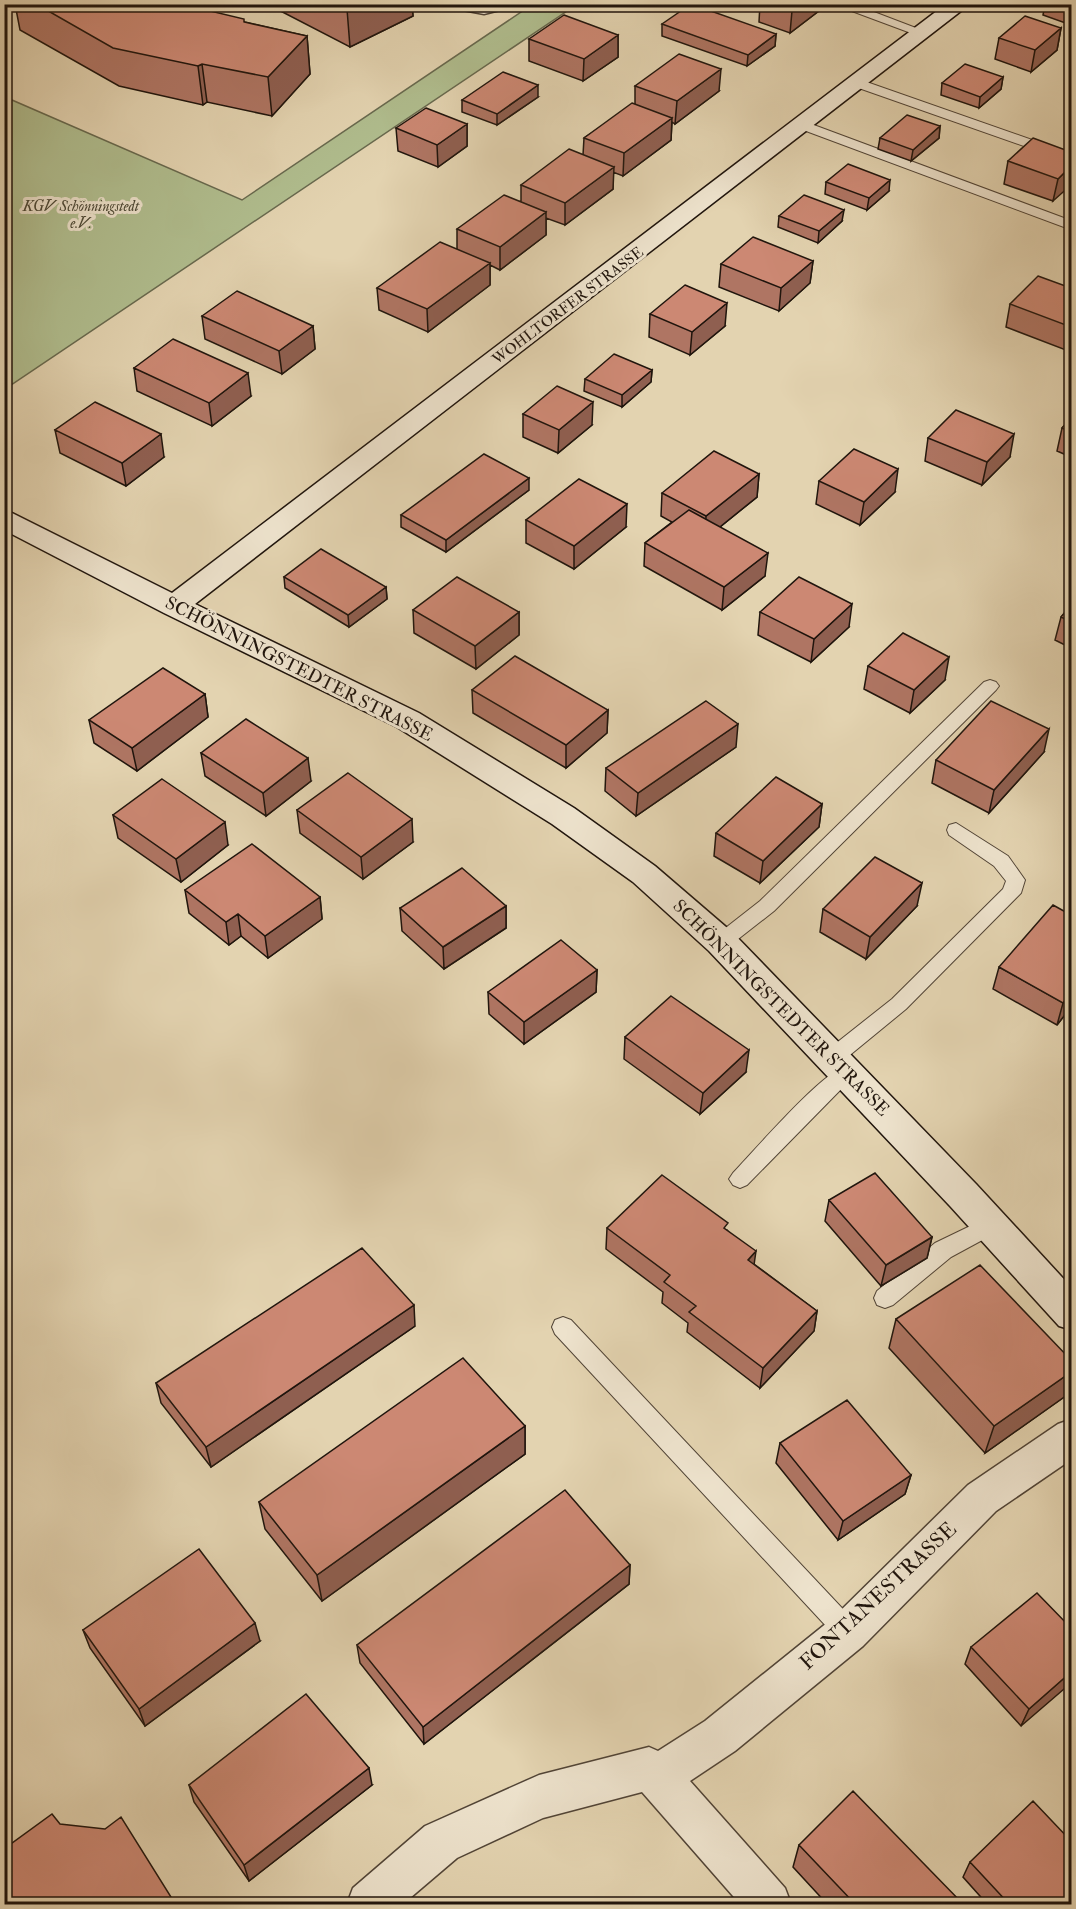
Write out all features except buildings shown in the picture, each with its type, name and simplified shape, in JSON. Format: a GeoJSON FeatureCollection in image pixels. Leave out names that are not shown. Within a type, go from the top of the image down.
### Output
{"type":"FeatureCollection","features":[{"type":"Feature","properties":{"kind":"street"},"geometry":{"type":"LineString","coordinates":[[459,4],[484,8],[501,4]]}},
{"type":"Feature","properties":{"kind":"street","name":"WOHLTORFER STRASSE"},"geometry":{"type":"LineString","coordinates":[[174,606],[960,4]]}},
{"type":"Feature","properties":{"kind":"street","name":"SCHÖNNINGSTEDTER STRASSE"},"geometry":{"type":"LineString","coordinates":[[4,518],[174,606],[408,720],[563,816],[644,874],[722,942],[991,1225],[1071,1314]]}},
{"type":"Feature","properties":{"kind":"street","name":"FONTANESTRASSE"},"geometry":{"type":"LineString","coordinates":[[657,1777],[720,1736],[848,1632],[982,1498],[1071,1437]]}},
{"type":"Feature","properties":{"kind":"street"},"geometry":{"type":"LineString","coordinates":[[369,1905],[441,1842],[539,1797],[649,1769],[769,1905]]}},
{"type":"Feature","properties":{"kind":"lane"},"geometry":{"type":"LineString","coordinates":[[839,4],[923,33]]}},
{"type":"Feature","properties":{"kind":"lane"},"geometry":{"type":"LineString","coordinates":[[858,83],[1071,159]]}},
{"type":"Feature","properties":{"kind":"lane"},"geometry":{"type":"LineString","coordinates":[[803,125],[1071,226]]}},
{"type":"Feature","properties":{"kind":"lane"},"geometry":{"type":"LineString","coordinates":[[722,942],[767,906],[990,686]]}},
{"type":"Feature","properties":{"kind":"lane"},"geometry":{"type":"LineString","coordinates":[[740,1179],[820,1096],[839,1065],[1011,893],[1016,880],[1001,861],[956,830]]}},
{"type":"Feature","properties":{"kind":"lane"},"geometry":{"type":"LineString","coordinates":[[885,1298],[944,1250],[991,1225]]}},
{"type":"Feature","properties":{"kind":"lane"},"geometry":{"type":"LineString","coordinates":[[562,1327],[848,1632]]}},
{"type":"Feature","properties":{"kind":"green space","name":"KGV Schönningstedt e.V."},"geometry":{"type":"Polygon","coordinates":[[[533,4],[576,5],[5,389],[5,97],[242,200],[533,4]]]}}]}
